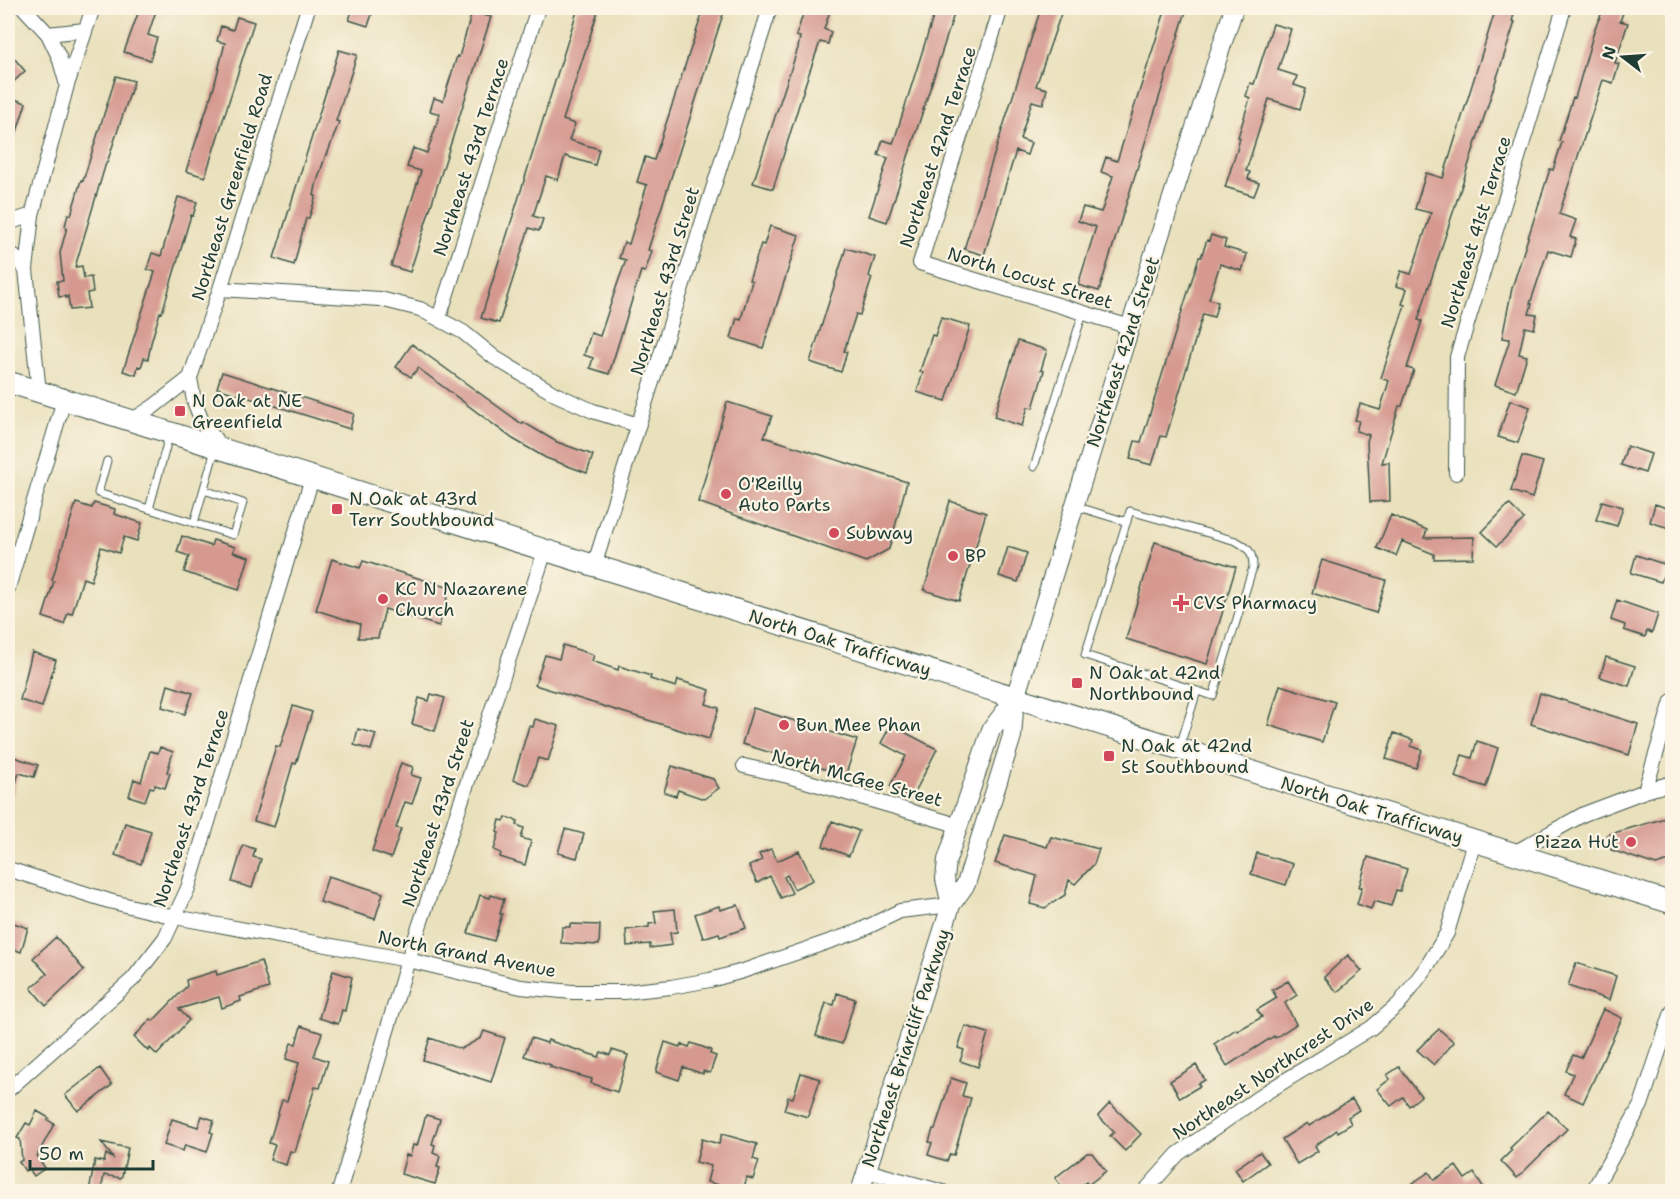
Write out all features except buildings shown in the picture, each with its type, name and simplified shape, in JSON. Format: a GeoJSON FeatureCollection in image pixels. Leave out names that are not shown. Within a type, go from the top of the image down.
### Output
{"type":"FeatureCollection","features":[{"type":"Feature","properties":{"kind":"main road","name":"Northeast 42nd Street"},"geometry":{"type":"LineString","coordinates":[[1015,698],[1130,327],[1234,8]]}},
{"type":"Feature","properties":{"kind":"main road","name":"North Oak Trafficway"},"geometry":{"type":"LineString","coordinates":[[8,382],[1672,903]]}},
{"type":"Feature","properties":{"kind":"main road","name":"Northeast Briarcliff Parkway"},"geometry":{"type":"LineString","coordinates":[[951,904],[945,879],[947,860],[991,730],[1015,698]]}},
{"type":"Feature","properties":{"kind":"main road","name":"Northeast Briarcliff Parkway"},"geometry":{"type":"LineString","coordinates":[[860,1191],[951,904],[966,884],[1012,736],[1015,698]]}},
{"type":"Feature","properties":{"kind":"street"},"geometry":{"type":"LineString","coordinates":[[24,8],[48,34],[59,57],[67,85]]}},
{"type":"Feature","properties":{"kind":"street"},"geometry":{"type":"LineString","coordinates":[[39,392],[26,270],[32,215],[67,85],[93,8]]}},
{"type":"Feature","properties":{"kind":"street","name":"Northeast Greenfield Road"},"geometry":{"type":"LineString","coordinates":[[190,378],[308,8]]}},
{"type":"Feature","properties":{"kind":"street","name":"Northeast 43rd Terrace"},"geometry":{"type":"LineString","coordinates":[[439,318],[538,8]]}},
{"type":"Feature","properties":{"kind":"street","name":"Northeast 43rd Street"},"geometry":{"type":"LineString","coordinates":[[594,566],[770,8]]}},
{"type":"Feature","properties":{"kind":"street","name":"Northeast 42nd Terrace"},"geometry":{"type":"LineString","coordinates":[[920,263],[1001,8]]}},
{"type":"Feature","properties":{"kind":"street","name":"Northeast 41st Terrace"},"geometry":{"type":"LineString","coordinates":[[1456,473],[1457,357],[1564,8]]}},
{"type":"Feature","properties":{"kind":"street"},"geometry":{"type":"LineString","coordinates":[[48,34],[85,30]]}},
{"type":"Feature","properties":{"kind":"street"},"geometry":{"type":"LineString","coordinates":[[8,223],[32,215]]}},
{"type":"Feature","properties":{"kind":"street"},"geometry":{"type":"LineString","coordinates":[[8,250],[26,270]]}},
{"type":"Feature","properties":{"kind":"street","name":"North Locust Street"},"geometry":{"type":"LineString","coordinates":[[920,263],[1130,327]]}},
{"type":"Feature","properties":{"kind":"street"},"geometry":{"type":"LineString","coordinates":[[220,289],[380,299],[420,309],[463,332],[518,374],[555,394],[593,411],[638,425]]}},
{"type":"Feature","properties":{"kind":"street"},"geometry":{"type":"LineString","coordinates":[[131,421],[190,378],[194,401],[203,424],[220,449]]}},
{"type":"Feature","properties":{"kind":"street"},"geometry":{"type":"LineString","coordinates":[[8,588],[64,400]]}},
{"type":"Feature","properties":{"kind":"street","name":"Northeast 43rd Terrace"},"geometry":{"type":"LineString","coordinates":[[8,1090],[133,979],[165,938],[188,888],[312,478]]}},
{"type":"Feature","properties":{"kind":"street","name":"Northeast 43rd Street"},"geometry":{"type":"LineString","coordinates":[[339,1191],[408,960],[545,551]]}},
{"type":"Feature","properties":{"kind":"street"},"geometry":{"type":"LineString","coordinates":[[1645,791],[1672,701]]}},
{"type":"Feature","properties":{"kind":"street","name":"North McGee Street"},"geometry":{"type":"LineString","coordinates":[[744,766],[788,776],[948,822],[958,827]]}},
{"type":"Feature","properties":{"kind":"street"},"geometry":{"type":"LineString","coordinates":[[1514,853],[1584,814],[1672,783]]}},
{"type":"Feature","properties":{"kind":"street","name":"Northeast Northcrest Drive"},"geometry":{"type":"LineString","coordinates":[[1144,1191],[1178,1154],[1265,1093],[1371,1028],[1399,1004],[1426,968],[1447,933],[1474,842]]}},
{"type":"Feature","properties":{"kind":"street","name":"North Grand Avenue"},"geometry":{"type":"LineString","coordinates":[[8,869],[109,902],[175,917],[408,960],[538,989],[572,992],[624,992],[671,987],[743,971],[857,932],[900,911],[951,904]]}},
{"type":"Feature","properties":{"kind":"street"},"geometry":{"type":"LineString","coordinates":[[1593,1190],[1641,1105],[1669,1034],[1672,1012]]}},
{"type":"Feature","properties":{"kind":"street"},"geometry":{"type":"LineString","coordinates":[[867,1171],[943,1191]]}},
{"type":"Feature","properties":{"kind":"lane"},"geometry":{"type":"LineString","coordinates":[[1034,467],[1083,313]]}},
{"type":"Feature","properties":{"kind":"lane"},"geometry":{"type":"LineString","coordinates":[[149,509],[170,433]]}},
{"type":"Feature","properties":{"kind":"lane"},"geometry":{"type":"LineString","coordinates":[[194,523],[220,449]]}},
{"type":"Feature","properties":{"kind":"lane"},"geometry":{"type":"LineString","coordinates":[[107,461],[98,492],[233,535],[243,503],[204,490]]}},
{"type":"Feature","properties":{"kind":"lane"},"geometry":{"type":"LineString","coordinates":[[1074,506],[1127,522]]}},
{"type":"Feature","properties":{"kind":"lane"},"geometry":{"type":"LineString","coordinates":[[1130,511],[1236,542],[1247,547],[1253,556],[1253,567],[1213,696],[1197,691],[1085,655],[1130,511]]}},
{"type":"Feature","properties":{"kind":"lane"},"geometry":{"type":"LineString","coordinates":[[1179,749],[1197,691]]}},
{"type":"Feature","properties":{"kind":"place","name":"N Oak at NE Greenfield"},"geometry":{"type":"Point","coordinates":[180,411]}},
{"type":"Feature","properties":{"kind":"place","name":"O'Reilly Auto Parts"},"geometry":{"type":"Point","coordinates":[726,494]}},
{"type":"Feature","properties":{"kind":"place","name":"N Oak at 43rd Terr Southbound"},"geometry":{"type":"Point","coordinates":[337,509]}},
{"type":"Feature","properties":{"kind":"place","name":"Subway"},"geometry":{"type":"Point","coordinates":[834,533]}},
{"type":"Feature","properties":{"kind":"place","name":"BP"},"geometry":{"type":"Point","coordinates":[953,556]}},
{"type":"Feature","properties":{"kind":"place","name":"KC N Nazarene Church"},"geometry":{"type":"Point","coordinates":[383,599]}},
{"type":"Feature","properties":{"kind":"place","name":"CVS Pharmacy"},"geometry":{"type":"Point","coordinates":[1181,603]}},
{"type":"Feature","properties":{"kind":"place","name":"N Oak at 42nd Northbound"},"geometry":{"type":"Point","coordinates":[1077,683]}},
{"type":"Feature","properties":{"kind":"place","name":"Bun Mee Phan"},"geometry":{"type":"Point","coordinates":[784,725]}},
{"type":"Feature","properties":{"kind":"place","name":"N Oak at 42nd St Southbound"},"geometry":{"type":"Point","coordinates":[1109,756]}},
{"type":"Feature","properties":{"kind":"place","name":"Pizza Hut"},"geometry":{"type":"Point","coordinates":[1631,842]}}]}
